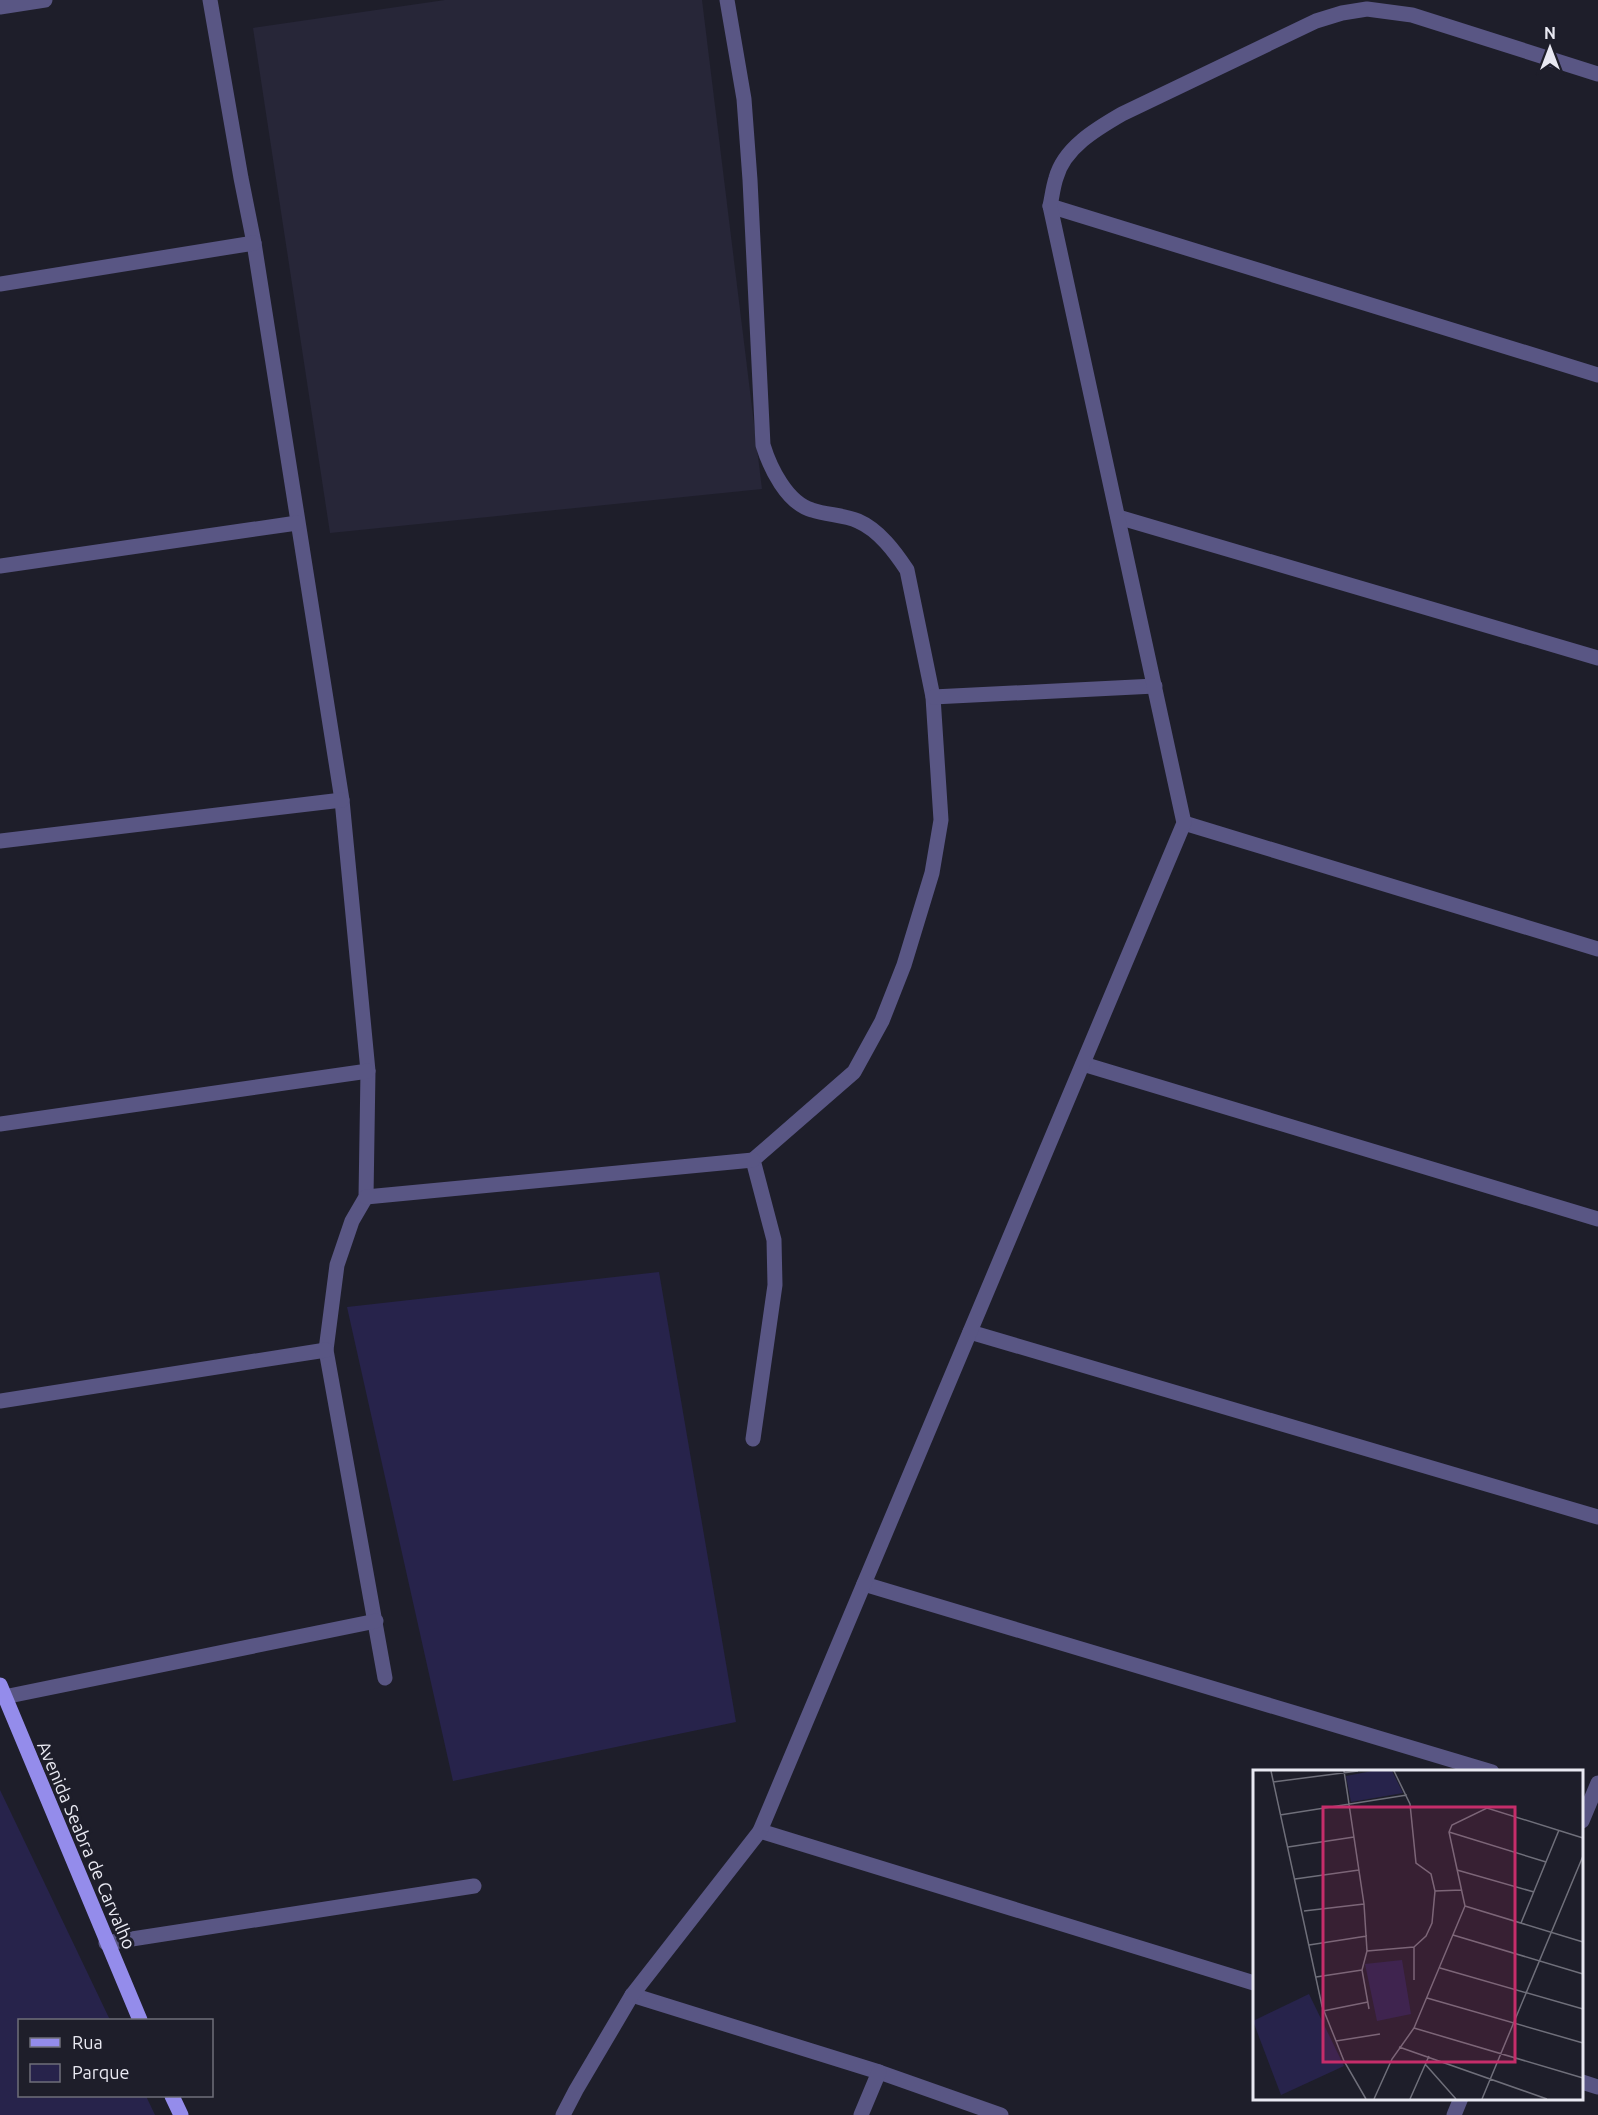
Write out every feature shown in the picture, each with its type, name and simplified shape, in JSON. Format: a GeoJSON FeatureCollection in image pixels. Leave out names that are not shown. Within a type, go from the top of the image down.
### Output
{"type":"FeatureCollection","features":[{"type":"Feature","properties":{"kind":"main road","name":"Avenida Seabra de Carvalho"},"geometry":{"type":"LineString","coordinates":[[2,1691],[140,2019]]}},
{"type":"Feature","properties":{"kind":"main road"},"geometry":{"type":"LineString","coordinates":[[172,2097],[181,2115]]}},
{"type":"Feature","properties":{"kind":"street"},"geometry":{"type":"LineString","coordinates":[[0,7],[45,0]]}},
{"type":"Feature","properties":{"kind":"street"},"geometry":{"type":"LineString","coordinates":[[210,0],[254,243],[342,800],[368,1071],[366,1197],[352,1221],[337,1265],[326,1350],[385,1678]]}},
{"type":"Feature","properties":{"kind":"street"},"geometry":{"type":"LineString","coordinates":[[366,1197],[753,1160],[854,1072],[882,1021],[900,977],[932,873],[941,820],[933,697],[907,570],[881,537],[858,521],[809,510],[793,497],[770,466],[763,445],[744,99],[727,0]]}},
{"type":"Feature","properties":{"kind":"street"},"geometry":{"type":"LineString","coordinates":[[563,2115],[632,1995],[760,1831],[1184,823],[1050,206],[1056,176],[1071,151],[1098,128],[1122,114],[1316,21],[1342,13],[1367,9],[1412,15],[1598,74]]}},
{"type":"Feature","properties":{"kind":"street"},"geometry":{"type":"LineString","coordinates":[[1050,206],[1598,375]]}},
{"type":"Feature","properties":{"kind":"street"},"geometry":{"type":"LineString","coordinates":[[0,284],[254,243]]}},
{"type":"Feature","properties":{"kind":"street"},"geometry":{"type":"LineString","coordinates":[[1118,517],[1598,658]]}},
{"type":"Feature","properties":{"kind":"street"},"geometry":{"type":"LineString","coordinates":[[0,566],[297,523]]}},
{"type":"Feature","properties":{"kind":"street"},"geometry":{"type":"LineString","coordinates":[[933,697],[1155,686]]}},
{"type":"Feature","properties":{"kind":"street"},"geometry":{"type":"LineString","coordinates":[[0,841],[342,800]]}},
{"type":"Feature","properties":{"kind":"street"},"geometry":{"type":"LineString","coordinates":[[1184,823],[1598,949]]}},
{"type":"Feature","properties":{"kind":"street"},"geometry":{"type":"LineString","coordinates":[[1083,1064],[1598,1219]]}},
{"type":"Feature","properties":{"kind":"street"},"geometry":{"type":"LineString","coordinates":[[0,1124],[368,1071]]}},
{"type":"Feature","properties":{"kind":"street"},"geometry":{"type":"LineString","coordinates":[[753,1160],[774,1240],[775,1285],[753,1439]]}},
{"type":"Feature","properties":{"kind":"street"},"geometry":{"type":"LineString","coordinates":[[970,1332],[1598,1517]]}},
{"type":"Feature","properties":{"kind":"street"},"geometry":{"type":"LineString","coordinates":[[0,1401],[326,1350]]}},
{"type":"Feature","properties":{"kind":"street"},"geometry":{"type":"LineString","coordinates":[[864,1584],[1485,1770]]}},
{"type":"Feature","properties":{"kind":"street"},"geometry":{"type":"LineString","coordinates":[[2,1691],[376,1621]]}},
{"type":"Feature","properties":{"kind":"street"},"geometry":{"type":"LineString","coordinates":[[1583,1817],[1598,1783]]}},
{"type":"Feature","properties":{"kind":"street"},"geometry":{"type":"LineString","coordinates":[[760,1831],[1253,1983]]}},
{"type":"Feature","properties":{"kind":"street"},"geometry":{"type":"LineString","coordinates":[[106,1943],[474,1886]]}},
{"type":"Feature","properties":{"kind":"street"},"geometry":{"type":"LineString","coordinates":[[632,1995],[879,2072],[1001,2115]]}},
{"type":"Feature","properties":{"kind":"street"},"geometry":{"type":"LineString","coordinates":[[861,2115],[879,2072]]}},
{"type":"Feature","properties":{"kind":"street"},"geometry":{"type":"LineString","coordinates":[[1583,2083],[1598,2087]]}},
{"type":"Feature","properties":{"kind":"street"},"geometry":{"type":"LineString","coordinates":[[1454,2115],[1460,2100]]}},
{"type":"Feature","properties":{"kind":"shaded area"},"geometry":{"type":"Polygon","coordinates":[[[445,0],[702,0],[762,489],[330,533],[253,28],[445,0]]]}},
{"type":"Feature","properties":{"kind":"green space"},"geometry":{"type":"Polygon","coordinates":[[[659,1272],[736,1722],[453,1781],[347,1307],[659,1272]]]}},
{"type":"Feature","properties":{"kind":"green space"},"geometry":{"type":"Polygon","coordinates":[[[0,1790],[110,2019],[18,2019],[18,2097],[146,2097],[155,2115],[0,2115],[0,1790]]]}}]}
